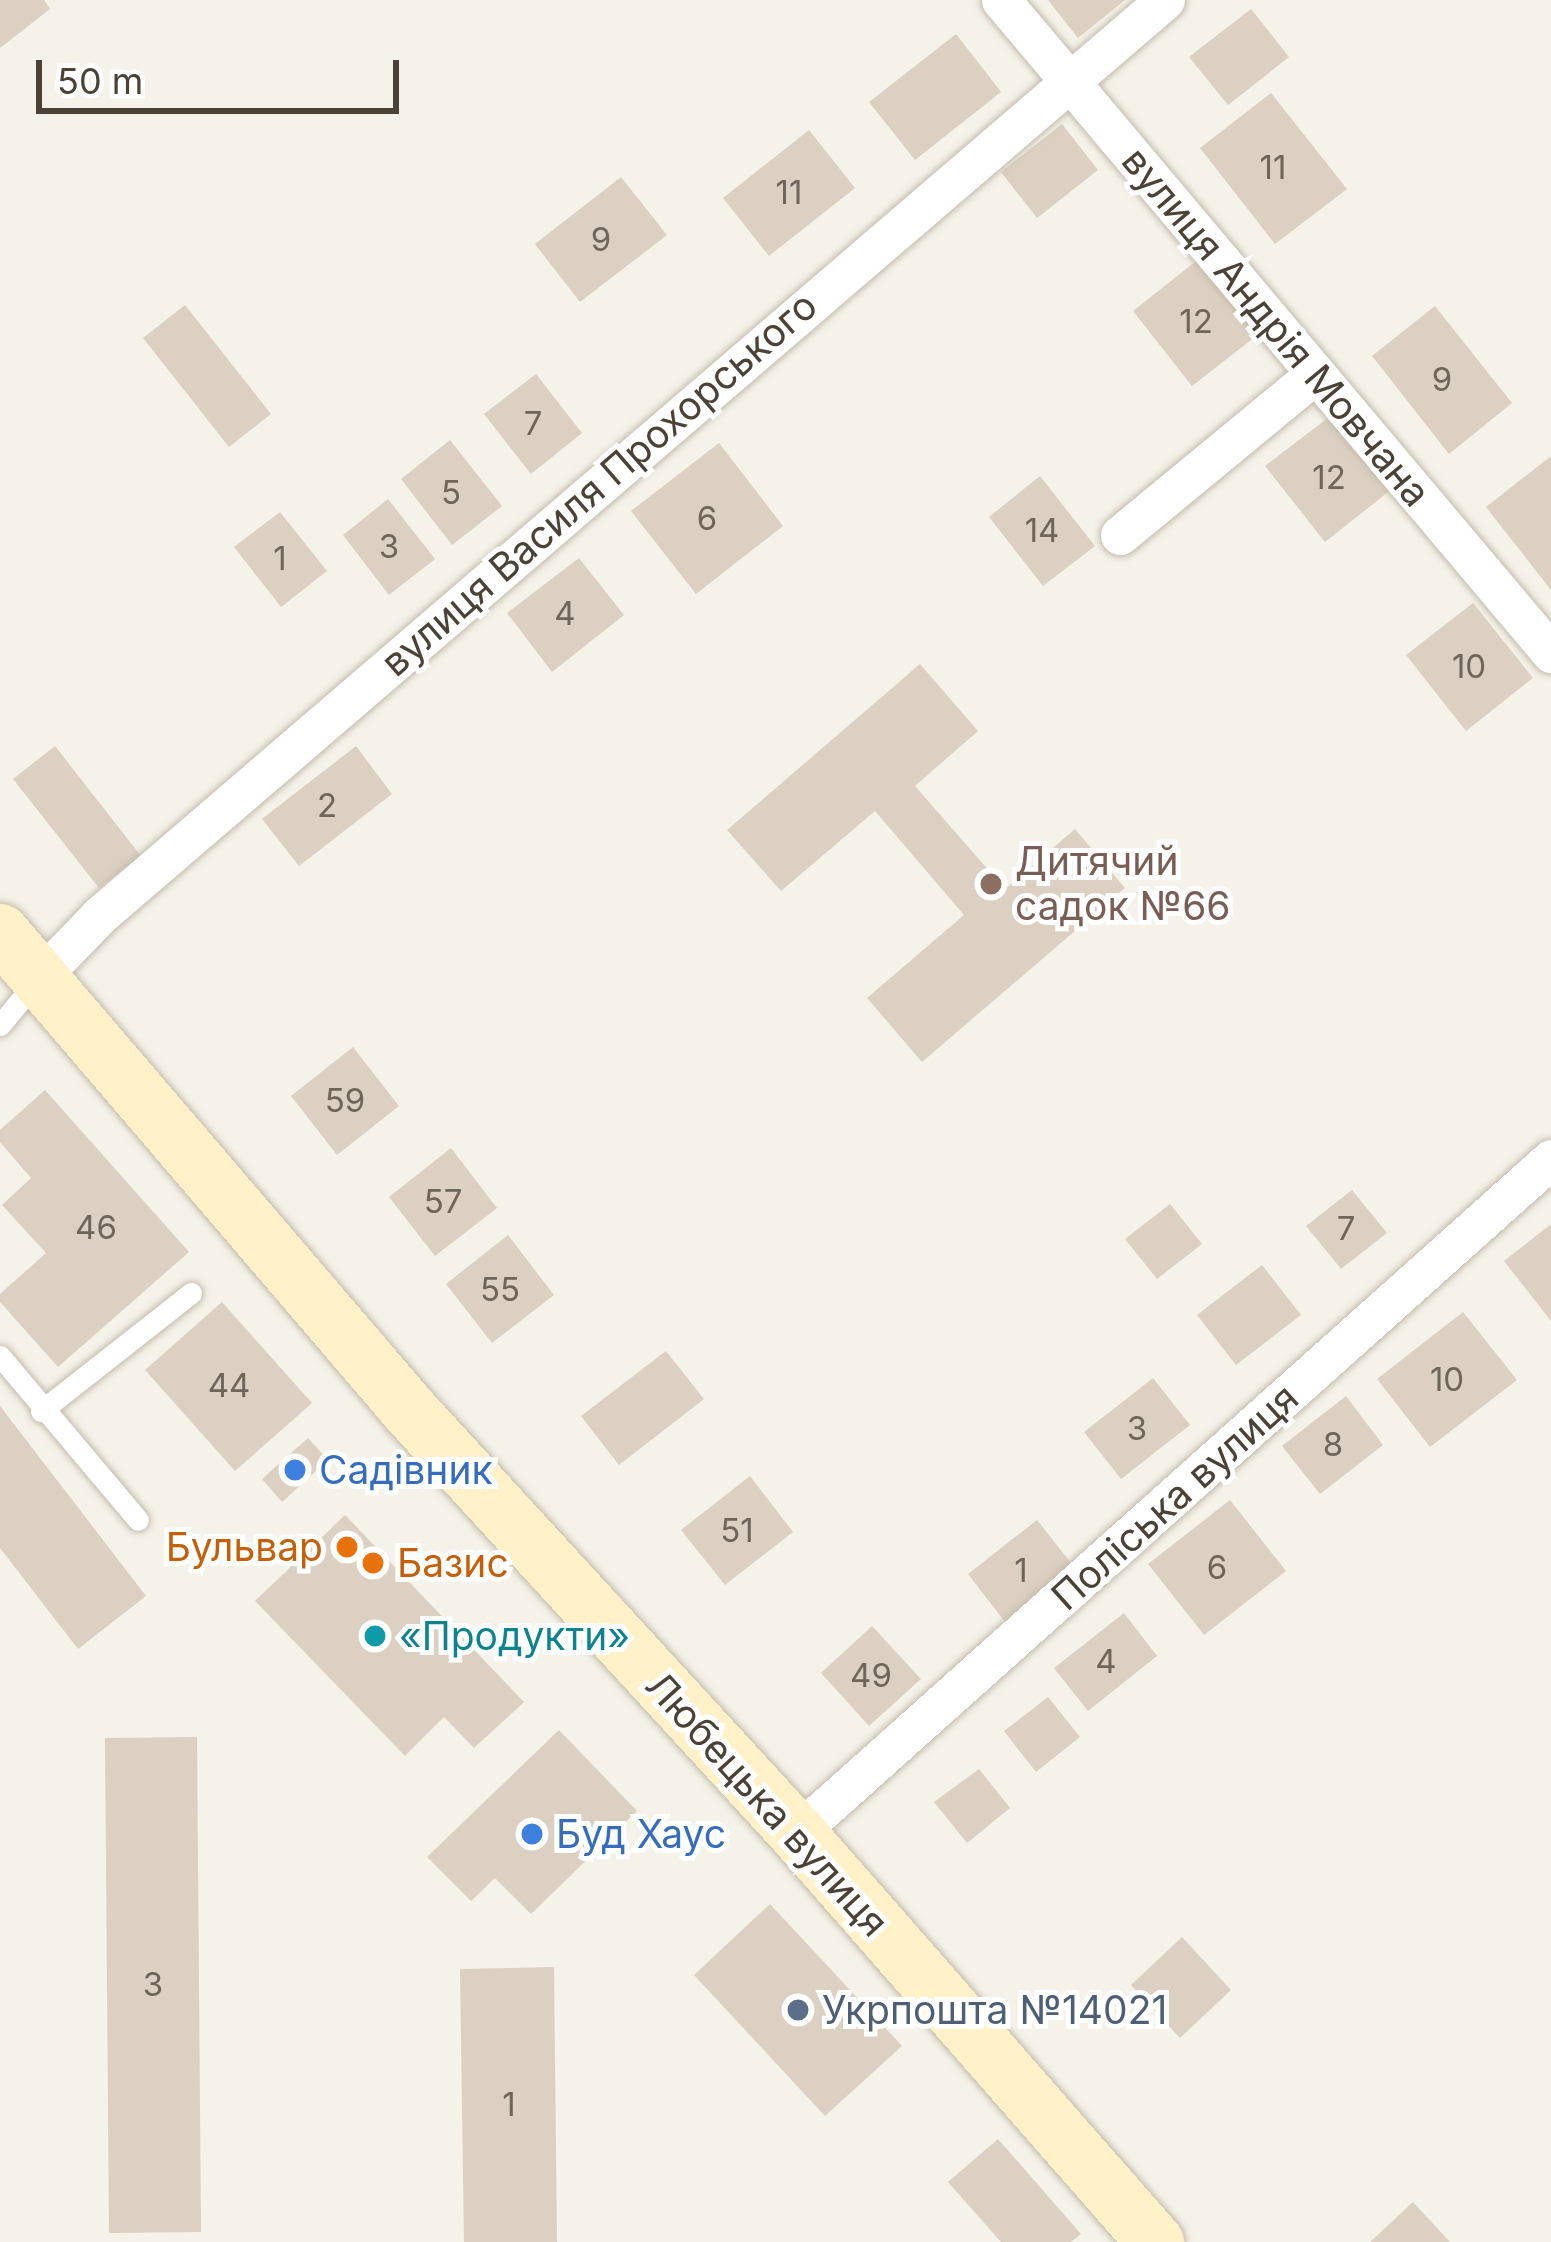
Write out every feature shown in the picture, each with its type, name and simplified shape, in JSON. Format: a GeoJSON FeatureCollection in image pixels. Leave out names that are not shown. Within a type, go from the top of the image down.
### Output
{"type":"FeatureCollection","features":[{"type":"Feature","properties":{"kind":"main road","name":"Любецька вулиця"},"geometry":{"type":"LineString","coordinates":[[0,932],[424,1427],[797,1833],[1154,2242]]}},
{"type":"Feature","properties":{"kind":"street","name":"вулиця Андрія Мовчана"},"geometry":{"type":"LineString","coordinates":[[1001,0],[1551,653]]}},
{"type":"Feature","properties":{"kind":"street","name":"вулиця Василя Прохорського"},"geometry":{"type":"LineString","coordinates":[[40,977],[136,883],[1165,0]]}},
{"type":"Feature","properties":{"kind":"street"},"geometry":{"type":"LineString","coordinates":[[1120,535],[1316,374]]}},
{"type":"Feature","properties":{"kind":"street","name":"Поліська вулиця"},"geometry":{"type":"LineString","coordinates":[[797,1833],[1551,1159]]}},
{"type":"Feature","properties":{"kind":"lane"},"geometry":{"type":"LineString","coordinates":[[0,1025],[40,977]]}},
{"type":"Feature","properties":{"kind":"lane"},"geometry":{"type":"LineString","coordinates":[[41,1411],[191,1293]]}},
{"type":"Feature","properties":{"kind":"lane"},"geometry":{"type":"LineString","coordinates":[[0,1356],[41,1411],[138,1520]]}},
{"type":"Feature","properties":{"kind":"building"},"geometry":{"type":"Polygon","coordinates":[[[0,0],[44,0],[50,9],[0,48],[0,0]]]}},
{"type":"Feature","properties":{"kind":"building"},"geometry":{"type":"Polygon","coordinates":[[[1048,0],[1125,0],[1078,38],[1048,0]]]}},
{"type":"Feature","properties":{"kind":"building"},"geometry":{"type":"Polygon","coordinates":[[[1251,9],[1289,57],[1228,105],[1189,57],[1251,9]]]}},
{"type":"Feature","properties":{"kind":"building"},"geometry":{"type":"Polygon","coordinates":[[[956,34],[1001,92],[915,160],[869,102],[956,34]]]}},
{"type":"Feature","properties":{"kind":"building"},"geometry":{"type":"Polygon","coordinates":[[[1271,93],[1347,189],[1275,244],[1200,148],[1271,93]]]}},
{"type":"Feature","properties":{"kind":"building"},"geometry":{"type":"Polygon","coordinates":[[[1062,124],[1098,170],[1037,218],[1001,172],[1062,124]]]}},
{"type":"Feature","properties":{"kind":"building"},"geometry":{"type":"Polygon","coordinates":[[[809,130],[855,188],[769,256],[723,198],[809,130]]]}},
{"type":"Feature","properties":{"kind":"building"},"geometry":{"type":"Polygon","coordinates":[[[621,177],[667,235],[580,302],[535,244],[621,177]]]}},
{"type":"Feature","properties":{"kind":"building"},"geometry":{"type":"Polygon","coordinates":[[[1200,258],[1260,333],[1192,386],[1133,311],[1200,258]]]}},
{"type":"Feature","properties":{"kind":"building"},"geometry":{"type":"Polygon","coordinates":[[[185,305],[271,414],[229,447],[143,338],[185,305]]]}},
{"type":"Feature","properties":{"kind":"building"},"geometry":{"type":"Polygon","coordinates":[[[1435,306],[1512,403],[1449,454],[1372,356],[1435,306]]]}},
{"type":"Feature","properties":{"kind":"building"},"geometry":{"type":"Polygon","coordinates":[[[536,374],[582,433],[531,474],[484,414],[536,374]]]}},
{"type":"Feature","properties":{"kind":"building"},"geometry":{"type":"Polygon","coordinates":[[[1333,414],[1392,489],[1325,542],[1265,466],[1333,414]]]}},
{"type":"Feature","properties":{"kind":"building"},"geometry":{"type":"Polygon","coordinates":[[[450,440],[502,506],[452,545],[401,479],[450,440]]]}},
{"type":"Feature","properties":{"kind":"building"},"geometry":{"type":"Polygon","coordinates":[[[719,443],[783,526],[696,594],[631,511],[719,443]]]}},
{"type":"Feature","properties":{"kind":"building"},"geometry":{"type":"Polygon","coordinates":[[[1551,456],[1551,590],[1486,507],[1551,456]]]}},
{"type":"Feature","properties":{"kind":"building"},"geometry":{"type":"Polygon","coordinates":[[[1040,476],[1095,546],[1043,586],[989,517],[1040,476]]]}},
{"type":"Feature","properties":{"kind":"building"},"geometry":{"type":"Polygon","coordinates":[[[388,499],[435,559],[389,595],[343,535],[388,499]]]}},
{"type":"Feature","properties":{"kind":"building"},"geometry":{"type":"Polygon","coordinates":[[[280,512],[327,571],[281,607],[234,547],[280,512]]]}},
{"type":"Feature","properties":{"kind":"building"},"geometry":{"type":"Polygon","coordinates":[[[579,558],[624,615],[552,672],[507,613],[579,558]]]}},
{"type":"Feature","properties":{"kind":"building"},"geometry":{"type":"Polygon","coordinates":[[[1473,603],[1533,678],[1466,731],[1406,655],[1473,603]]]}},
{"type":"Feature","properties":{"kind":"building"},"geometry":{"type":"Polygon","coordinates":[[[920,664],[978,731],[915,786],[1005,889],[1075,829],[1125,888],[922,1062],[867,998],[964,915],[875,811],[781,891],[727,830],[920,664]]]}},
{"type":"Feature","properties":{"kind":"building"},"geometry":{"type":"Polygon","coordinates":[[[55,746],[141,856],[99,888],[13,779],[55,746]]]}},
{"type":"Feature","properties":{"kind":"building"},"geometry":{"type":"Polygon","coordinates":[[[356,746],[392,794],[299,866],[262,819],[356,746]]]}},
{"type":"Feature","properties":{"kind":"building"},"geometry":{"type":"Polygon","coordinates":[[[353,1047],[399,1106],[337,1155],[291,1096],[353,1047]]]}},
{"type":"Feature","properties":{"kind":"building"},"geometry":{"type":"Polygon","coordinates":[[[45,1090],[189,1252],[58,1367],[0,1302],[0,1294],[46,1253],[2,1205],[31,1178],[0,1142],[0,1130],[45,1090]]]}},
{"type":"Feature","properties":{"kind":"building"},"geometry":{"type":"Polygon","coordinates":[[[451,1148],[497,1208],[435,1256],[389,1197],[451,1148]]]}},
{"type":"Feature","properties":{"kind":"building"},"geometry":{"type":"Polygon","coordinates":[[[1352,1190],[1387,1233],[1341,1269],[1306,1226],[1352,1190]]]}},
{"type":"Feature","properties":{"kind":"building"},"geometry":{"type":"Polygon","coordinates":[[[1170,1204],[1202,1244],[1157,1279],[1125,1239],[1170,1204]]]}},
{"type":"Feature","properties":{"kind":"building"},"geometry":{"type":"Polygon","coordinates":[[[1551,1224],[1551,1321],[1504,1261],[1551,1224]]]}},
{"type":"Feature","properties":{"kind":"building"},"geometry":{"type":"Polygon","coordinates":[[[508,1235],[554,1295],[492,1343],[446,1284],[508,1235]]]}},
{"type":"Feature","properties":{"kind":"building"},"geometry":{"type":"Polygon","coordinates":[[[1262,1265],[1301,1315],[1236,1365],[1197,1315],[1262,1265]]]}},
{"type":"Feature","properties":{"kind":"building"},"geometry":{"type":"Polygon","coordinates":[[[222,1302],[312,1403],[235,1471],[145,1370],[222,1302]]]}},
{"type":"Feature","properties":{"kind":"building"},"geometry":{"type":"Polygon","coordinates":[[[1463,1312],[1517,1380],[1430,1447],[1377,1379],[1463,1312]]]}},
{"type":"Feature","properties":{"kind":"building"},"geometry":{"type":"Polygon","coordinates":[[[666,1351],[704,1399],[619,1465],[581,1416],[666,1351]]]}},
{"type":"Feature","properties":{"kind":"building"},"geometry":{"type":"Polygon","coordinates":[[[1153,1378],[1190,1425],[1121,1479],[1084,1432],[1153,1378]]]}},
{"type":"Feature","properties":{"kind":"building"},"geometry":{"type":"Polygon","coordinates":[[[1346,1396],[1383,1445],[1320,1494],[1282,1446],[1346,1396]]]}},
{"type":"Feature","properties":{"kind":"building"},"geometry":{"type":"Polygon","coordinates":[[[0,1406],[146,1596],[78,1649],[0,1548],[0,1406]]]}},
{"type":"Feature","properties":{"kind":"building","name":"Садівник"},"geometry":{"type":"Polygon","coordinates":[[[308,1438],[328,1460],[282,1502],[262,1479],[308,1438]]]}},
{"type":"Feature","properties":{"kind":"building"},"geometry":{"type":"Polygon","coordinates":[[[750,1476],[793,1532],[725,1585],[681,1530],[750,1476]]]}},
{"type":"Feature","properties":{"kind":"building"},"geometry":{"type":"Polygon","coordinates":[[[1230,1500],[1286,1571],[1204,1635],[1148,1564],[1230,1500]]]}},
{"type":"Feature","properties":{"kind":"building","name":"«Продукти»"},"geometry":{"type":"Polygon","coordinates":[[[345,1515],[524,1702],[474,1748],[444,1717],[405,1756],[255,1601],[345,1515]]]}},
{"type":"Feature","properties":{"kind":"building"},"geometry":{"type":"Polygon","coordinates":[[[1037,1520],[1075,1568],[1005,1622],[968,1574],[1037,1520]]]}},
{"type":"Feature","properties":{"kind":"building"},"geometry":{"type":"Polygon","coordinates":[[[1124,1613],[1157,1656],[1088,1711],[1054,1668],[1124,1613]]]}},
{"type":"Feature","properties":{"kind":"building"},"geometry":{"type":"Polygon","coordinates":[[[872,1626],[921,1679],[869,1726],[821,1673],[872,1626]]]}},
{"type":"Feature","properties":{"kind":"building"},"geometry":{"type":"Polygon","coordinates":[[[1048,1697],[1080,1737],[1036,1772],[1004,1731],[1048,1697]]]}},
{"type":"Feature","properties":{"kind":"building","name":"Буд Хаус"},"geometry":{"type":"Polygon","coordinates":[[[559,1730],[637,1811],[531,1914],[495,1878],[471,1901],[427,1857],[559,1730]]]}},
{"type":"Feature","properties":{"kind":"building"},"geometry":{"type":"Polygon","coordinates":[[[197,1737],[201,2232],[109,2233],[105,1738],[197,1737]]]}},
{"type":"Feature","properties":{"kind":"building"},"geometry":{"type":"Polygon","coordinates":[[[979,1769],[1010,1808],[967,1843],[934,1802],[979,1769]]]}},
{"type":"Feature","properties":{"kind":"building","name":"Укрпошта №14021"},"geometry":{"type":"Polygon","coordinates":[[[770,1904],[902,2046],[825,2116],[694,1975],[770,1904]]]}},
{"type":"Feature","properties":{"kind":"building"},"geometry":{"type":"Polygon","coordinates":[[[1182,1937],[1231,1990],[1180,2038],[1131,1985],[1182,1937]]]}},
{"type":"Feature","properties":{"kind":"building"},"geometry":{"type":"Polygon","coordinates":[[[554,1967],[557,2242],[464,2242],[460,1969],[554,1967]]]}},
{"type":"Feature","properties":{"kind":"building"},"geometry":{"type":"Polygon","coordinates":[[[998,2139],[1081,2234],[1071,2242],[1001,2242],[948,2182],[998,2139]]]}},
{"type":"Feature","properties":{"kind":"building"},"geometry":{"type":"Polygon","coordinates":[[[1413,2202],[1450,2242],[1370,2242],[1413,2202]]]}},
{"type":"Feature","properties":{"kind":"place","name":"Дитячий садок №66"},"geometry":{"type":"Point","coordinates":[991,884]}},
{"type":"Feature","properties":{"kind":"place","name":"Садівник"},"geometry":{"type":"Point","coordinates":[295,1470]}},
{"type":"Feature","properties":{"kind":"place","name":"Бульвар"},"geometry":{"type":"Point","coordinates":[347,1547]}},
{"type":"Feature","properties":{"kind":"place","name":"Базис"},"geometry":{"type":"Point","coordinates":[373,1563]}},
{"type":"Feature","properties":{"kind":"place","name":"«Продукти»"},"geometry":{"type":"Point","coordinates":[375,1636]}},
{"type":"Feature","properties":{"kind":"place","name":"Буд Хаус"},"geometry":{"type":"Point","coordinates":[532,1834]}},
{"type":"Feature","properties":{"kind":"place","name":"Укрпошта №14021"},"geometry":{"type":"Point","coordinates":[798,2010]}}]}
